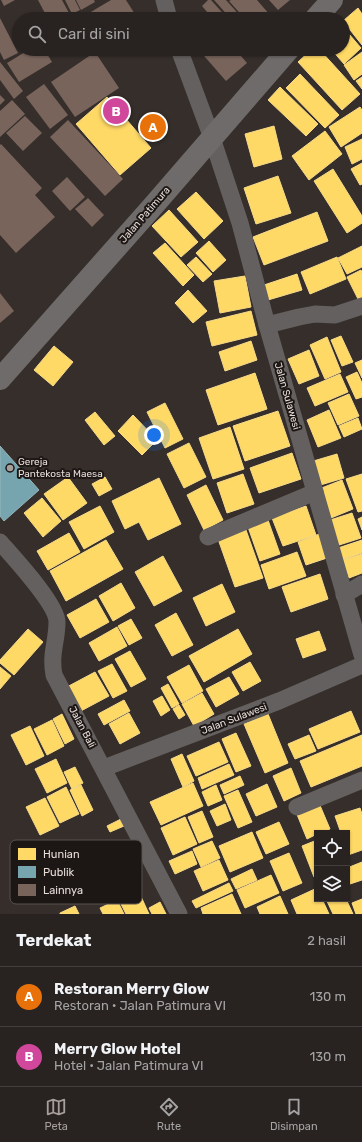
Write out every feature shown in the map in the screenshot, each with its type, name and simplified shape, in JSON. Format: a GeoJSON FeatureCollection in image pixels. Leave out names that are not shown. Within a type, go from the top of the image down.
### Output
{"type":"FeatureCollection","features":[{"type":"Feature","properties":{"kind":"main road"},"geometry":{"type":"LineString","coordinates":[[321,12],[332,0]]}},
{"type":"Feature","properties":{"kind":"main road","name":"Jalan Patimura"},"geometry":{"type":"LineString","coordinates":[[0,379],[283,56]]}},
{"type":"Feature","properties":{"kind":"street"},"geometry":{"type":"LineString","coordinates":[[164,0],[167,12]]}},
{"type":"Feature","properties":{"kind":"street","name":"Jalan Sulawesi"},"geometry":{"type":"LineString","coordinates":[[182,56],[212,138],[240,223],[267,325],[362,655]]}},
{"type":"Feature","properties":{"kind":"street"},"geometry":{"type":"LineString","coordinates":[[267,325],[315,314],[335,315],[362,306]]}},
{"type":"Feature","properties":{"kind":"street"},"geometry":{"type":"LineString","coordinates":[[208,537],[315,492]]}},
{"type":"Feature","properties":{"kind":"street","name":"Jalan Bali"},"geometry":{"type":"LineString","coordinates":[[0,542],[41,591],[56,614],[57,622],[52,652],[54,675],[141,840]]}},
{"type":"Feature","properties":{"kind":"street"},"geometry":{"type":"LineString","coordinates":[[344,595],[362,584]]}},
{"type":"Feature","properties":{"kind":"street","name":"Jalan Sulawesi"},"geometry":{"type":"LineString","coordinates":[[104,768],[279,702],[362,665]]}},
{"type":"Feature","properties":{"kind":"street"},"geometry":{"type":"LineString","coordinates":[[297,807],[362,780]]}},
{"type":"Feature","properties":{"kind":"street","name":"Jalan Bali"},"geometry":{"type":"LineString","coordinates":[[142,842],[179,914]]}},
{"type":"Feature","properties":{"kind":"building: Hunian"},"geometry":{"type":"Polygon","coordinates":[[[358,8],[362,14],[362,45],[350,30],[350,15],[358,8]]]}},
{"type":"Feature","properties":{"kind":"building: Hunian"},"geometry":{"type":"Polygon","coordinates":[[[350,35],[361,48],[344,64],[337,56],[350,56],[350,35]]]}},
{"type":"Feature","properties":{"kind":"building: Hunian"},"geometry":{"type":"Polygon","coordinates":[[[362,52],[362,74],[354,80],[344,65],[362,52]]]}},
{"type":"Feature","properties":{"kind":"building: Hunian"},"geometry":{"type":"Polygon","coordinates":[[[304,56],[325,56],[360,94],[342,110],[298,62],[304,56]]]}},
{"type":"Feature","properties":{"kind":"building: Hunian"},"geometry":{"type":"Polygon","coordinates":[[[300,74],[339,115],[325,128],[286,88],[300,74]]]}},
{"type":"Feature","properties":{"kind":"building: Hunian"},"geometry":{"type":"Polygon","coordinates":[[[362,77],[362,89],[356,81],[362,77]]]}},
{"type":"Feature","properties":{"kind":"building: Hunian"},"geometry":{"type":"Polygon","coordinates":[[[280,87],[318,124],[306,136],[268,100],[280,87]]]}},
{"type":"Feature","properties":{"kind":"building: Hunian"},"geometry":{"type":"Polygon","coordinates":[[[107,97],[151,148],[120,175],[76,124],[107,97]]]}},
{"type":"Feature","properties":{"kind":"building: Hunian"},"geometry":{"type":"Polygon","coordinates":[[[360,107],[362,110],[362,133],[341,147],[329,127],[360,107]]]}},
{"type":"Feature","properties":{"kind":"building: Hunian"},"geometry":{"type":"Polygon","coordinates":[[[274,126],[282,159],[254,167],[245,134],[274,126]]]}},
{"type":"Feature","properties":{"kind":"building: Hunian"},"geometry":{"type":"Polygon","coordinates":[[[325,131],[342,154],[309,180],[292,156],[325,131]]]}},
{"type":"Feature","properties":{"kind":"building: Hunian"},"geometry":{"type":"Polygon","coordinates":[[[362,139],[362,159],[352,164],[345,147],[362,139]]]}},
{"type":"Feature","properties":{"kind":"building: Hunian"},"geometry":{"type":"Polygon","coordinates":[[[362,163],[362,184],[360,185],[351,169],[362,163]]]}},
{"type":"Feature","properties":{"kind":"building: Hunian"},"geometry":{"type":"Polygon","coordinates":[[[333,169],[362,216],[362,223],[347,233],[314,181],[333,169]]]}},
{"type":"Feature","properties":{"kind":"building: Hunian"},"geometry":{"type":"Polygon","coordinates":[[[278,176],[291,213],[256,224],[244,188],[278,176]]]}},
{"type":"Feature","properties":{"kind":"building: Hunian"},"geometry":{"type":"Polygon","coordinates":[[[196,192],[223,221],[204,239],[177,209],[196,192]]]}},
{"type":"Feature","properties":{"kind":"building: Hunian"},"geometry":{"type":"Polygon","coordinates":[[[169,210],[198,242],[181,257],[152,226],[169,210]]]}},
{"type":"Feature","properties":{"kind":"building: Hunian"},"geometry":{"type":"Polygon","coordinates":[[[317,212],[328,241],[264,265],[253,237],[317,212]]]}},
{"type":"Feature","properties":{"kind":"building: Hunian"},"geometry":{"type":"Polygon","coordinates":[[[209,241],[226,260],[213,272],[196,253],[209,241]]]}},
{"type":"Feature","properties":{"kind":"building: Hunian"},"geometry":{"type":"Polygon","coordinates":[[[165,243],[194,275],[183,286],[153,253],[165,243]]]}},
{"type":"Feature","properties":{"kind":"building: Hunian"},"geometry":{"type":"Polygon","coordinates":[[[362,246],[362,267],[347,274],[338,258],[362,246]]]}},
{"type":"Feature","properties":{"kind":"building: Hunian"},"geometry":{"type":"Polygon","coordinates":[[[196,257],[212,274],[203,282],[187,265],[196,257]]]}},
{"type":"Feature","properties":{"kind":"building: Hunian"},"geometry":{"type":"Polygon","coordinates":[[[337,257],[346,279],[310,294],[301,272],[337,257]]]}},
{"type":"Feature","properties":{"kind":"building: Hunian"},"geometry":{"type":"Polygon","coordinates":[[[361,270],[362,297],[358,299],[347,277],[361,270]]]}},
{"type":"Feature","properties":{"kind":"building: Hunian"},"geometry":{"type":"Polygon","coordinates":[[[297,274],[302,290],[268,300],[264,285],[297,274]]]}},
{"type":"Feature","properties":{"kind":"building: Hunian"},"geometry":{"type":"Polygon","coordinates":[[[245,276],[251,307],[220,313],[214,281],[245,276]]]}},
{"type":"Feature","properties":{"kind":"building: Hunian"},"geometry":{"type":"Polygon","coordinates":[[[188,290],[207,311],[193,323],[175,303],[188,290]]]}},
{"type":"Feature","properties":{"kind":"building: Hunian"},"geometry":{"type":"Polygon","coordinates":[[[251,311],[257,335],[212,346],[206,322],[251,311]]]}},
{"type":"Feature","properties":{"kind":"building: Hunian"},"geometry":{"type":"Polygon","coordinates":[[[341,336],[353,362],[342,366],[331,340],[341,336]]]}},
{"type":"Feature","properties":{"kind":"building: Hunian"},"geometry":{"type":"Polygon","coordinates":[[[327,337],[341,372],[325,379],[310,345],[327,337]]]}},
{"type":"Feature","properties":{"kind":"building: Hunian"},"geometry":{"type":"Polygon","coordinates":[[[251,341],[257,360],[225,371],[219,352],[251,341]]]}},
{"type":"Feature","properties":{"kind":"building: Hunian"},"geometry":{"type":"Polygon","coordinates":[[[54,346],[73,362],[53,386],[34,370],[54,346]]]}},
{"type":"Feature","properties":{"kind":"building: Hunian"},"geometry":{"type":"Polygon","coordinates":[[[309,350],[319,376],[299,384],[288,359],[309,350]]]}},
{"type":"Feature","properties":{"kind":"building: Hunian"},"geometry":{"type":"Polygon","coordinates":[[[362,360],[362,378],[355,363],[362,360]]]}},
{"type":"Feature","properties":{"kind":"building: Hunian"},"geometry":{"type":"Polygon","coordinates":[[[357,372],[362,383],[362,397],[356,399],[346,377],[357,372]]]}},
{"type":"Feature","properties":{"kind":"building: Hunian"},"geometry":{"type":"Polygon","coordinates":[[[255,373],[267,409],[218,425],[206,390],[255,373]]]}},
{"type":"Feature","properties":{"kind":"building: Hunian"},"geometry":{"type":"Polygon","coordinates":[[[340,374],[348,392],[315,406],[307,388],[340,374]]]}},
{"type":"Feature","properties":{"kind":"building: Hunian"},"geometry":{"type":"Polygon","coordinates":[[[349,394],[359,416],[338,425],[328,403],[349,394]]]}},
{"type":"Feature","properties":{"kind":"building: Hunian"},"geometry":{"type":"Polygon","coordinates":[[[165,403],[183,439],[165,448],[147,412],[165,403]]]}},
{"type":"Feature","properties":{"kind":"building: Hunian"},"geometry":{"type":"Polygon","coordinates":[[[329,410],[341,438],[318,447],[307,420],[329,410]]]}},
{"type":"Feature","properties":{"kind":"building: Hunian"},"geometry":{"type":"Polygon","coordinates":[[[278,411],[290,446],[245,461],[233,426],[278,411]]]}},
{"type":"Feature","properties":{"kind":"building: Hunian"},"geometry":{"type":"Polygon","coordinates":[[[95,412],[115,436],[104,445],[85,420],[95,412]]]}},
{"type":"Feature","properties":{"kind":"building: Hunian"},"geometry":{"type":"Polygon","coordinates":[[[133,415],[157,440],[142,455],[118,431],[133,415]]]}},
{"type":"Feature","properties":{"kind":"building: Hunian"},"geometry":{"type":"Polygon","coordinates":[[[358,418],[362,429],[344,437],[339,426],[358,418]]]}},
{"type":"Feature","properties":{"kind":"building: Hunian"},"geometry":{"type":"Polygon","coordinates":[[[230,427],[244,469],[213,479],[199,438],[230,427]]]}},
{"type":"Feature","properties":{"kind":"building: Hunian"},"geometry":{"type":"Polygon","coordinates":[[[189,443],[206,477],[184,488],[167,454],[189,443]]]}},
{"type":"Feature","properties":{"kind":"building: Hunian"},"geometry":{"type":"Polygon","coordinates":[[[292,453],[301,479],[259,493],[250,468],[292,453]]]}},
{"type":"Feature","properties":{"kind":"building: Hunian"},"geometry":{"type":"Polygon","coordinates":[[[337,454],[344,478],[317,486],[310,462],[337,454]]]}},
{"type":"Feature","properties":{"kind":"building: Hunian"},"geometry":{"type":"Polygon","coordinates":[[[243,474],[254,504],[227,513],[217,483],[243,474]]]}},
{"type":"Feature","properties":{"kind":"building: Hunian"},"geometry":{"type":"Polygon","coordinates":[[[362,474],[362,511],[358,512],[346,479],[362,474]]]}},
{"type":"Feature","properties":{"kind":"building: Hunian"},"geometry":{"type":"Polygon","coordinates":[[[68,477],[87,503],[63,520],[44,494],[68,477]]]}},
{"type":"Feature","properties":{"kind":"building: Hunian"},"geometry":{"type":"Polygon","coordinates":[[[105,477],[112,489],[99,496],[92,484],[105,477]]]}},
{"type":"Feature","properties":{"kind":"building: Hunian"},"geometry":{"type":"Polygon","coordinates":[[[159,478],[181,524],[148,540],[139,522],[125,529],[112,501],[159,478]]]}},
{"type":"Feature","properties":{"kind":"building: Hunian"},"geometry":{"type":"Polygon","coordinates":[[[342,480],[353,509],[331,518],[319,489],[342,480]]]}},
{"type":"Feature","properties":{"kind":"building: Hunian"},"geometry":{"type":"Polygon","coordinates":[[[206,485],[223,520],[204,530],[187,495],[206,485]]]}},
{"type":"Feature","properties":{"kind":"building: Hunian"},"geometry":{"type":"Polygon","coordinates":[[[42,498],[61,521],[43,537],[24,513],[42,498]]]}},
{"type":"Feature","properties":{"kind":"building: Hunian"},"geometry":{"type":"Polygon","coordinates":[[[100,506],[114,532],[84,549],[69,522],[100,506]]]}},
{"type":"Feature","properties":{"kind":"building: Hunian"},"geometry":{"type":"Polygon","coordinates":[[[306,506],[316,535],[283,546],[272,518],[306,506]]]}},
{"type":"Feature","properties":{"kind":"building: Hunian"},"geometry":{"type":"Polygon","coordinates":[[[352,513],[361,538],[336,546],[327,521],[352,513]]]}},
{"type":"Feature","properties":{"kind":"building: Hunian"},"geometry":{"type":"Polygon","coordinates":[[[362,517],[362,530],[358,519],[362,517]]]}},
{"type":"Feature","properties":{"kind":"building: Hunian"},"geometry":{"type":"Polygon","coordinates":[[[268,520],[280,554],[260,561],[248,527],[268,520]]]}},
{"type":"Feature","properties":{"kind":"building: Hunian"},"geometry":{"type":"Polygon","coordinates":[[[246,530],[263,578],[235,587],[218,539],[246,530]]]}},
{"type":"Feature","properties":{"kind":"building: Hunian"},"geometry":{"type":"Polygon","coordinates":[[[69,533],[80,552],[48,570],[37,551],[69,533]]]}},
{"type":"Feature","properties":{"kind":"building: Hunian"},"geometry":{"type":"Polygon","coordinates":[[[322,533],[330,557],[306,565],[298,542],[322,533]]]}},
{"type":"Feature","properties":{"kind":"building: Hunian"},"geometry":{"type":"Polygon","coordinates":[[[106,540],[123,569],[66,601],[50,571],[106,540]]]}},
{"type":"Feature","properties":{"kind":"building: Hunian"},"geometry":{"type":"Polygon","coordinates":[[[362,540],[362,553],[342,560],[338,548],[362,540]]]}},
{"type":"Feature","properties":{"kind":"building: Hunian"},"geometry":{"type":"Polygon","coordinates":[[[297,552],[306,576],[269,589],[261,565],[297,552]]]}},
{"type":"Feature","properties":{"kind":"building: Hunian"},"geometry":{"type":"Polygon","coordinates":[[[362,554],[362,573],[349,578],[343,560],[362,554]]]}},
{"type":"Feature","properties":{"kind":"building: Hunian"},"geometry":{"type":"Polygon","coordinates":[[[163,556],[182,591],[154,606],[135,572],[163,556]]]}},
{"type":"Feature","properties":{"kind":"building: Hunian"},"geometry":{"type":"Polygon","coordinates":[[[320,574],[328,599],[291,612],[282,587],[320,574]]]}},
{"type":"Feature","properties":{"kind":"building: Hunian"},"geometry":{"type":"Polygon","coordinates":[[[121,583],[135,608],[113,621],[99,596],[121,583]]]}},
{"type":"Feature","properties":{"kind":"building: Hunian"},"geometry":{"type":"Polygon","coordinates":[[[222,584],[235,612],[206,626],[193,598],[222,584]]]}},
{"type":"Feature","properties":{"kind":"building: Hunian"},"geometry":{"type":"Polygon","coordinates":[[[96,599],[109,622],[80,638],[67,615],[96,599]]]}},
{"type":"Feature","properties":{"kind":"building: Hunian"},"geometry":{"type":"Polygon","coordinates":[[[176,613],[193,645],[172,656],[155,625],[176,613]]]}},
{"type":"Feature","properties":{"kind":"building: Hunian"},"geometry":{"type":"Polygon","coordinates":[[[131,619],[142,638],[129,645],[118,626],[131,619]]]}},
{"type":"Feature","properties":{"kind":"building: Hunian"},"geometry":{"type":"Polygon","coordinates":[[[117,627],[127,646],[99,661],[89,643],[117,627]]]}},
{"type":"Feature","properties":{"kind":"building: Hunian"},"geometry":{"type":"Polygon","coordinates":[[[28,629],[43,642],[14,675],[0,663],[0,660],[28,629]]]}},
{"type":"Feature","properties":{"kind":"building: Hunian"},"geometry":{"type":"Polygon","coordinates":[[[238,629],[252,654],[204,682],[189,656],[238,629]]]}},
{"type":"Feature","properties":{"kind":"building: Hunian"},"geometry":{"type":"Polygon","coordinates":[[[319,631],[326,650],[303,658],[296,639],[319,631]]]}},
{"type":"Feature","properties":{"kind":"building: Hunian"},"geometry":{"type":"Polygon","coordinates":[[[130,651],[146,679],[131,687],[115,659],[130,651]]]}},
{"type":"Feature","properties":{"kind":"building: Hunian"},"geometry":{"type":"Polygon","coordinates":[[[250,662],[261,681],[243,691],[232,672],[250,662]]]}},
{"type":"Feature","properties":{"kind":"building: Hunian"},"geometry":{"type":"Polygon","coordinates":[[[112,664],[127,691],[113,698],[98,671],[112,664]]]}},
{"type":"Feature","properties":{"kind":"building: Hunian"},"geometry":{"type":"Polygon","coordinates":[[[189,665],[203,691],[182,703],[167,677],[189,665]]]}},
{"type":"Feature","properties":{"kind":"building: Hunian"},"geometry":{"type":"Polygon","coordinates":[[[0,667],[11,676],[0,689],[0,667]]]}},
{"type":"Feature","properties":{"kind":"building: Hunian"},"geometry":{"type":"Polygon","coordinates":[[[95,672],[109,696],[79,712],[65,688],[95,672]]]}},
{"type":"Feature","properties":{"kind":"building: Hunian"},"geometry":{"type":"Polygon","coordinates":[[[229,677],[239,694],[216,707],[206,689],[229,677]]]}},
{"type":"Feature","properties":{"kind":"building: Hunian"},"geometry":{"type":"Polygon","coordinates":[[[168,684],[179,704],[172,708],[161,688],[168,684]]]}},
{"type":"Feature","properties":{"kind":"building: Hunian"},"geometry":{"type":"Polygon","coordinates":[[[202,693],[214,714],[194,726],[182,704],[202,693]]]}},
{"type":"Feature","properties":{"kind":"building: Hunian"},"geometry":{"type":"Polygon","coordinates":[[[162,696],[170,710],[161,716],[153,701],[162,696]]]}},
{"type":"Feature","properties":{"kind":"building: Hunian"},"geometry":{"type":"Polygon","coordinates":[[[124,700],[130,711],[104,725],[98,714],[124,700]]]}},
{"type":"Feature","properties":{"kind":"building: Hunian"},"geometry":{"type":"Polygon","coordinates":[[[179,705],[185,715],[179,719],[173,709],[179,705]]]}},
{"type":"Feature","properties":{"kind":"building: Hunian"},"geometry":{"type":"Polygon","coordinates":[[[351,711],[360,732],[318,749],[309,729],[351,711]]]}},
{"type":"Feature","properties":{"kind":"building: Hunian"},"geometry":{"type":"Polygon","coordinates":[[[129,713],[140,733],[120,744],[109,724],[129,713]]]}},
{"type":"Feature","properties":{"kind":"building: Hunian"},"geometry":{"type":"Polygon","coordinates":[[[62,714],[74,739],[65,744],[53,719],[62,714]]]}},
{"type":"Feature","properties":{"kind":"building: Hunian"},"geometry":{"type":"Polygon","coordinates":[[[268,714],[288,763],[265,773],[244,724],[268,714]]]}},
{"type":"Feature","properties":{"kind":"building: Hunian"},"geometry":{"type":"Polygon","coordinates":[[[52,720],[64,746],[47,755],[34,729],[52,720]]]}},
{"type":"Feature","properties":{"kind":"building: Hunian"},"geometry":{"type":"Polygon","coordinates":[[[30,726],[44,756],[26,765],[11,735],[30,726]]]}},
{"type":"Feature","properties":{"kind":"building: Hunian"},"geometry":{"type":"Polygon","coordinates":[[[236,733],[251,766],[236,772],[222,739],[236,733]]]}},
{"type":"Feature","properties":{"kind":"building: Hunian"},"geometry":{"type":"Polygon","coordinates":[[[309,735],[316,751],[295,759],[288,744],[309,735]]]}},
{"type":"Feature","properties":{"kind":"building: Hunian"},"geometry":{"type":"Polygon","coordinates":[[[362,735],[362,766],[311,787],[300,761],[362,735]]]}},
{"type":"Feature","properties":{"kind":"building: Hunian"},"geometry":{"type":"Polygon","coordinates":[[[219,742],[228,762],[196,776],[187,756],[219,742]]]}},
{"type":"Feature","properties":{"kind":"building: Hunian"},"geometry":{"type":"Polygon","coordinates":[[[182,754],[194,781],[183,787],[171,759],[182,754]]]}},
{"type":"Feature","properties":{"kind":"building: Hunian"},"geometry":{"type":"Polygon","coordinates":[[[56,759],[67,783],[47,793],[35,769],[56,759]]]}},
{"type":"Feature","properties":{"kind":"building: Hunian"},"geometry":{"type":"Polygon","coordinates":[[[229,764],[234,775],[202,789],[198,778],[229,764]]]}},
{"type":"Feature","properties":{"kind":"building: Hunian"},"geometry":{"type":"Polygon","coordinates":[[[75,767],[83,783],[72,789],[64,772],[75,767]]]}},
{"type":"Feature","properties":{"kind":"building: Hunian"},"geometry":{"type":"Polygon","coordinates":[[[291,768],[301,793],[284,801],[273,776],[291,768]]]}},
{"type":"Feature","properties":{"kind":"building: Hunian"},"geometry":{"type":"Polygon","coordinates":[[[240,776],[244,785],[224,794],[220,785],[240,776]]]}},
{"type":"Feature","properties":{"kind":"building: Hunian"},"geometry":{"type":"Polygon","coordinates":[[[193,783],[203,806],[161,825],[150,802],[193,783]]]}},
{"type":"Feature","properties":{"kind":"building: Hunian"},"geometry":{"type":"Polygon","coordinates":[[[267,784],[277,807],[256,816],[246,794],[267,784]]]}},
{"type":"Feature","properties":{"kind":"building: Hunian"},"geometry":{"type":"Polygon","coordinates":[[[81,785],[93,810],[82,816],[70,790],[81,785]]]}},
{"type":"Feature","properties":{"kind":"building: Hunian"},"geometry":{"type":"Polygon","coordinates":[[[216,785],[222,800],[208,806],[202,792],[216,785]]]}},
{"type":"Feature","properties":{"kind":"building: Hunian"},"geometry":{"type":"Polygon","coordinates":[[[66,787],[79,814],[60,823],[47,797],[66,787]]]}},
{"type":"Feature","properties":{"kind":"building: Hunian"},"geometry":{"type":"Polygon","coordinates":[[[238,790],[252,822],[238,828],[224,796],[238,790]]]}},
{"type":"Feature","properties":{"kind":"building: Hunian"},"geometry":{"type":"Polygon","coordinates":[[[45,798],[59,826],[40,835],[26,807],[45,798]]]}},
{"type":"Feature","properties":{"kind":"building: Hunian"},"geometry":{"type":"Polygon","coordinates":[[[319,803],[330,829],[314,830],[314,836],[307,839],[296,812],[319,803]]]}},
{"type":"Feature","properties":{"kind":"building: Hunian"},"geometry":{"type":"Polygon","coordinates":[[[225,804],[231,820],[217,826],[210,811],[225,804]]]}},
{"type":"Feature","properties":{"kind":"building: Hunian"},"geometry":{"type":"Polygon","coordinates":[[[360,808],[362,814],[362,850],[350,854],[350,830],[340,830],[335,816],[360,808]]]}},
{"type":"Feature","properties":{"kind":"building: Hunian"},"geometry":{"type":"Polygon","coordinates":[[[202,811],[213,837],[199,843],[188,817],[202,811]]]}},
{"type":"Feature","properties":{"kind":"building: Hunian"},"geometry":{"type":"Polygon","coordinates":[[[185,817],[197,844],[173,855],[161,828],[185,817]]]}},
{"type":"Feature","properties":{"kind":"building: Hunian"},"geometry":{"type":"Polygon","coordinates":[[[121,819],[124,826],[110,832],[107,826],[121,819]]]}},
{"type":"Feature","properties":{"kind":"building: Hunian"},"geometry":{"type":"Polygon","coordinates":[[[279,822],[289,844],[266,854],[256,832],[279,822]]]}},
{"type":"Feature","properties":{"kind":"building: Hunian"},"geometry":{"type":"Polygon","coordinates":[[[252,832],[263,858],[230,872],[219,846],[252,832]]]}},
{"type":"Feature","properties":{"kind":"building: Hunian"},"geometry":{"type":"Polygon","coordinates":[[[212,841],[220,858],[201,867],[193,849],[212,841]]]}},
{"type":"Feature","properties":{"kind":"building: Hunian"},"geometry":{"type":"Polygon","coordinates":[[[314,841],[314,877],[302,846],[314,841]]]}},
{"type":"Feature","properties":{"kind":"building: Hunian"},"geometry":{"type":"Polygon","coordinates":[[[192,851],[197,864],[175,874],[169,861],[192,851]]]}},
{"type":"Feature","properties":{"kind":"building: Hunian"},"geometry":{"type":"Polygon","coordinates":[[[289,853],[302,883],[283,891],[270,861],[289,853]]]}},
{"type":"Feature","properties":{"kind":"building: Hunian"},"geometry":{"type":"Polygon","coordinates":[[[219,860],[228,880],[203,891],[194,871],[219,860]]]}},
{"type":"Feature","properties":{"kind":"building: Hunian"},"geometry":{"type":"Polygon","coordinates":[[[362,862],[362,880],[350,884],[350,867],[362,862]]]}},
{"type":"Feature","properties":{"kind":"building: Hunian"},"geometry":{"type":"Polygon","coordinates":[[[252,869],[257,880],[236,889],[231,879],[252,869]]]}},
{"type":"Feature","properties":{"kind":"building: Hunian"},"geometry":{"type":"Polygon","coordinates":[[[271,875],[279,893],[245,908],[237,890],[271,875]]]}},
{"type":"Feature","properties":{"kind":"building: Hunian"},"geometry":{"type":"Polygon","coordinates":[[[229,883],[233,891],[196,908],[192,901],[229,883]]]}},
{"type":"Feature","properties":{"kind":"building: Hunian"},"geometry":{"type":"Polygon","coordinates":[[[314,889],[314,902],[323,902],[329,914],[297,914],[291,900],[314,889]]]}},
{"type":"Feature","properties":{"kind":"building: Hunian"},"geometry":{"type":"Polygon","coordinates":[[[232,894],[241,914],[203,914],[201,908],[232,894]]]}},
{"type":"Feature","properties":{"kind":"building: Hunian"},"geometry":{"type":"Polygon","coordinates":[[[280,896],[288,914],[260,914],[257,907],[280,896]]]}},
{"type":"Feature","properties":{"kind":"building: Hunian"},"geometry":{"type":"Polygon","coordinates":[[[142,899],[149,914],[126,914],[121,904],[142,904],[142,899]]]}},
{"type":"Feature","properties":{"kind":"building: Hunian"},"geometry":{"type":"Polygon","coordinates":[[[362,899],[362,914],[356,914],[352,903],[362,899]]]}},
{"type":"Feature","properties":{"kind":"building: Hunian"},"geometry":{"type":"Polygon","coordinates":[[[160,902],[166,914],[152,914],[149,908],[160,902]]]}},
{"type":"Feature","properties":{"kind":"building: Hunian"},"geometry":{"type":"Polygon","coordinates":[[[327,902],[347,902],[353,914],[333,914],[327,902]]]}},
{"type":"Feature","properties":{"kind":"building: Hunian"},"geometry":{"type":"Polygon","coordinates":[[[108,904],[119,904],[124,914],[103,914],[100,908],[108,904]]]}},
{"type":"Feature","properties":{"kind":"building: Hunian"},"geometry":{"type":"Polygon","coordinates":[[[75,906],[79,914],[60,914],[60,913],[75,906]]]}},
{"type":"Feature","properties":{"kind":"building: Publik","name":"Gereja Pantekosta Maesa"},"geometry":{"type":"Polygon","coordinates":[[[0,446],[39,490],[4,521],[0,516],[0,446]]]}},
{"type":"Feature","properties":{"kind":"building: Lainnya"},"geometry":{"type":"Polygon","coordinates":[[[1,0],[15,0],[4,6],[1,0]]]}},
{"type":"Feature","properties":{"kind":"building: Lainnya"},"geometry":{"type":"Polygon","coordinates":[[[38,0],[62,0],[68,12],[44,12],[38,0]]]}},
{"type":"Feature","properties":{"kind":"building: Lainnya"},"geometry":{"type":"Polygon","coordinates":[[[65,0],[75,0],[80,10],[71,12],[65,0]]]}},
{"type":"Feature","properties":{"kind":"building: Lainnya"},"geometry":{"type":"Polygon","coordinates":[[[76,0],[94,0],[95,2],[81,10],[76,0]]]}},
{"type":"Feature","properties":{"kind":"building: Lainnya"},"geometry":{"type":"Polygon","coordinates":[[[111,0],[126,0],[134,12],[91,12],[111,0]]]}},
{"type":"Feature","properties":{"kind":"building: Lainnya"},"geometry":{"type":"Polygon","coordinates":[[[208,0],[211,0],[222,12],[207,12],[202,6],[208,0]]]}},
{"type":"Feature","properties":{"kind":"building: Lainnya"},"geometry":{"type":"Polygon","coordinates":[[[214,0],[226,0],[237,12],[225,12],[214,0]]]}},
{"type":"Feature","properties":{"kind":"building: Lainnya"},"geometry":{"type":"Polygon","coordinates":[[[257,0],[267,12],[239,12],[229,1],[257,0]]]}},
{"type":"Feature","properties":{"kind":"building: Lainnya"},"geometry":{"type":"Polygon","coordinates":[[[269,0],[290,0],[278,10],[269,0]]]}},
{"type":"Feature","properties":{"kind":"building: Lainnya"},"geometry":{"type":"Polygon","coordinates":[[[0,18],[12,41],[12,56],[4,60],[0,52],[0,18]]]}},
{"type":"Feature","properties":{"kind":"building: Lainnya"},"geometry":{"type":"Polygon","coordinates":[[[18,56],[48,56],[52,62],[19,82],[7,63],[18,56]]]}},
{"type":"Feature","properties":{"kind":"building: Lainnya"},"geometry":{"type":"Polygon","coordinates":[[[89,56],[98,56],[119,88],[75,117],[51,82],[89,56]]]}},
{"type":"Feature","properties":{"kind":"building: Lainnya"},"geometry":{"type":"Polygon","coordinates":[[[204,56],[241,56],[247,63],[226,81],[204,56]]]}},
{"type":"Feature","properties":{"kind":"building: Lainnya"},"geometry":{"type":"Polygon","coordinates":[[[0,62],[23,91],[14,99],[0,80],[0,62]]]}},
{"type":"Feature","properties":{"kind":"building: Lainnya"},"geometry":{"type":"Polygon","coordinates":[[[44,84],[68,115],[50,129],[26,97],[44,84]]]}},
{"type":"Feature","properties":{"kind":"building: Lainnya"},"geometry":{"type":"Polygon","coordinates":[[[0,95],[5,100],[0,105],[0,95]]]}},
{"type":"Feature","properties":{"kind":"building: Lainnya"},"geometry":{"type":"Polygon","coordinates":[[[12,100],[25,114],[0,137],[0,111],[12,100]]]}},
{"type":"Feature","properties":{"kind":"building: Lainnya"},"geometry":{"type":"Polygon","coordinates":[[[25,116],[42,133],[23,151],[6,133],[25,116]]]}},
{"type":"Feature","properties":{"kind":"building: Lainnya"},"geometry":{"type":"Polygon","coordinates":[[[68,120],[123,179],[105,196],[50,137],[68,120]]]}},
{"type":"Feature","properties":{"kind":"building: Lainnya"},"geometry":{"type":"Polygon","coordinates":[[[1,144],[42,188],[35,195],[55,217],[16,253],[0,235],[1,144]]]}},
{"type":"Feature","properties":{"kind":"building: Lainnya"},"geometry":{"type":"Polygon","coordinates":[[[67,177],[85,197],[70,211],[52,191],[67,177]]]}},
{"type":"Feature","properties":{"kind":"building: Lainnya"},"geometry":{"type":"Polygon","coordinates":[[[88,198],[104,215],[92,227],[75,209],[88,198]]]}},
{"type":"Feature","properties":{"kind":"building: Lainnya"},"geometry":{"type":"Polygon","coordinates":[[[0,293],[14,311],[0,323],[0,293]]]}},
{"type":"Feature","properties":{"kind":"place","name":"Merry Glow Hotel"},"geometry":{"type":"Point","coordinates":[116,111]}},
{"type":"Feature","properties":{"kind":"place","name":"Restoran Merry Glow"},"geometry":{"type":"Point","coordinates":[153,127]}},
{"type":"Feature","properties":{"kind":"place","name":"Gereja Pantekosta Maesa"},"geometry":{"type":"Point","coordinates":[10,468]}}]}
